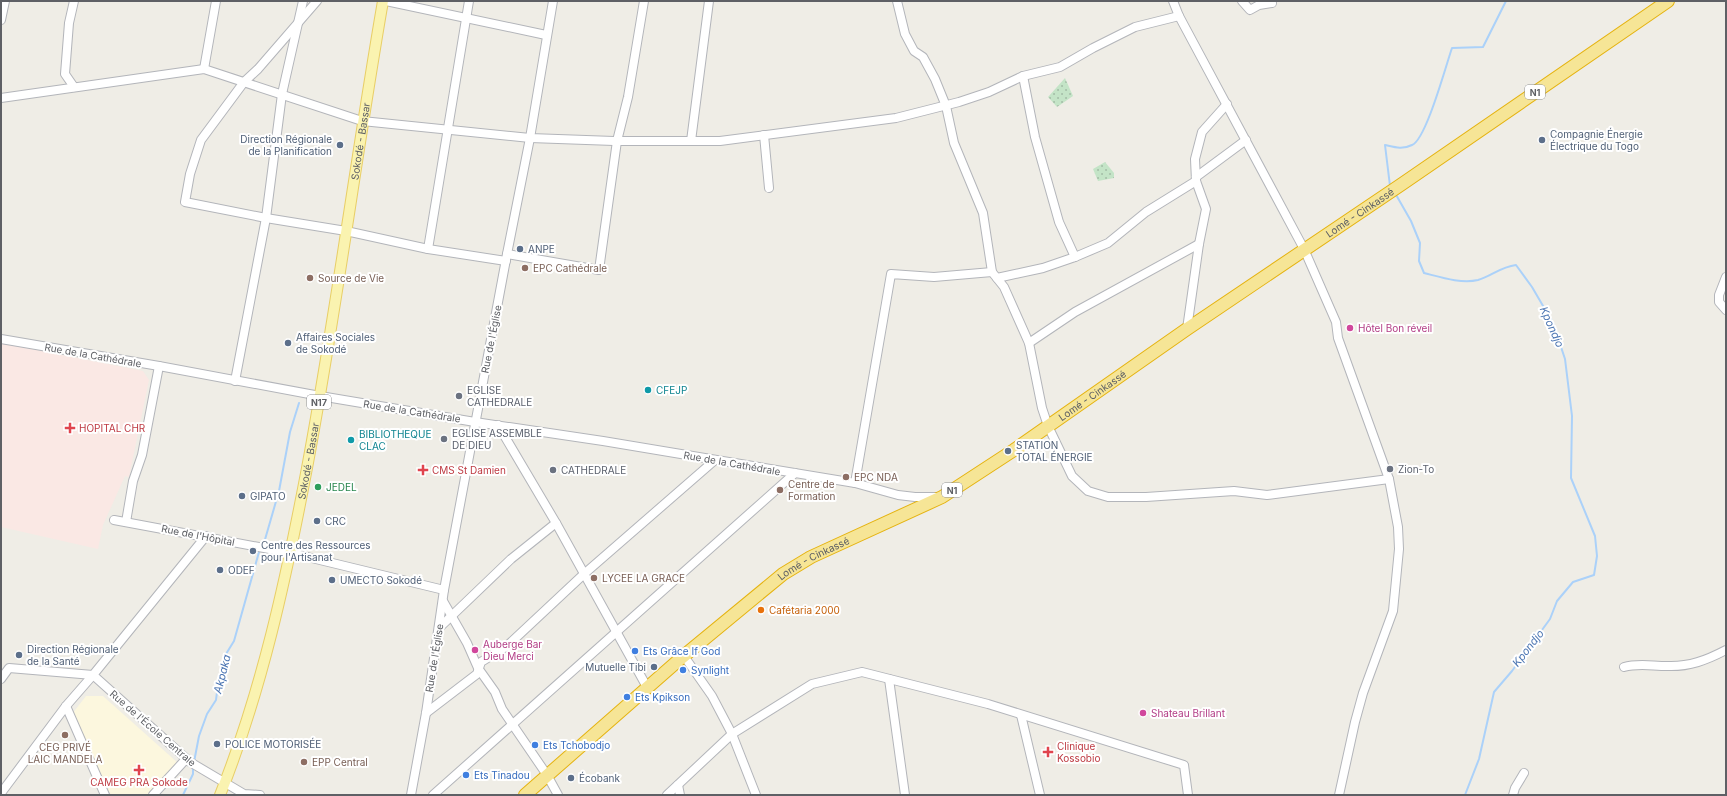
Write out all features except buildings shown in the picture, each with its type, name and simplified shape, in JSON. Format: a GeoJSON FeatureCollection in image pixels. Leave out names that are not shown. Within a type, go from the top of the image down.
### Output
{"type":"FeatureCollection","features":[{"type":"Feature","properties":{"kind":"highway","name":"Lomé - Cinkassé"},"geometry":{"type":"LineString","coordinates":[[525,795],[684,656],[762,591],[795,566],[942,496],[1048,426],[1187,329],[1402,184],[1668,1]]}},
{"type":"Feature","properties":{"kind":"main road","name":"Sokodé - Bassar"},"geometry":{"type":"LineString","coordinates":[[220,795],[242,734],[261,674],[291,553],[320,396],[362,120],[383,1]]}},
{"type":"Feature","properties":{"kind":"street"},"geometry":{"type":"LineString","coordinates":[[1,20],[5,1]]}},
{"type":"Feature","properties":{"kind":"street"},"geometry":{"type":"LineString","coordinates":[[74,1],[69,23],[65,74],[74,88]]}},
{"type":"Feature","properties":{"kind":"street"},"geometry":{"type":"LineString","coordinates":[[204,69],[216,1]]}},
{"type":"Feature","properties":{"kind":"street"},"geometry":{"type":"LineString","coordinates":[[236,381],[266,218],[282,94],[303,1]]}},
{"type":"Feature","properties":{"kind":"street"},"geometry":{"type":"LineString","coordinates":[[317,1],[258,69],[244,82],[201,140],[190,174],[185,202],[266,218],[346,231],[428,249],[506,257],[599,270],[617,141],[628,97],[644,1]]}},
{"type":"Feature","properties":{"kind":"street"},"geometry":{"type":"LineString","coordinates":[[386,1],[546,35]]}},
{"type":"Feature","properties":{"kind":"street"},"geometry":{"type":"LineString","coordinates":[[428,249],[469,1]]}},
{"type":"Feature","properties":{"kind":"street","name":"Rue de l'Église"},"geometry":{"type":"LineString","coordinates":[[411,795],[426,713],[444,590],[506,257],[530,138],[546,35],[553,1]]}},
{"type":"Feature","properties":{"kind":"street"},"geometry":{"type":"LineString","coordinates":[[691,141],[709,1]]}},
{"type":"Feature","properties":{"kind":"street"},"geometry":{"type":"LineString","coordinates":[[891,1],[900,11]]}},
{"type":"Feature","properties":{"kind":"street"},"geometry":{"type":"LineString","coordinates":[[897,1],[905,34],[914,51],[923,57],[935,79],[946,106],[954,143],[983,213],[994,275],[1004,287],[1029,343],[1042,408],[1048,426],[1072,476],[1088,491],[1108,497],[1146,497],[1234,491],[1267,495],[1389,479]]}},
{"type":"Feature","properties":{"kind":"street"},"geometry":{"type":"LineString","coordinates":[[1173,1],[1179,16],[1304,249],[1336,322],[1338,338],[1389,479],[1398,527],[1399,549],[1394,610],[1363,693],[1339,795]]}},
{"type":"Feature","properties":{"kind":"street"},"geometry":{"type":"LineString","coordinates":[[1242,1],[1250,10],[1259,5],[1272,3]]}},
{"type":"Feature","properties":{"kind":"street"},"geometry":{"type":"LineString","coordinates":[[1,98],[204,69],[362,120],[447,131],[530,138],[617,141],[720,141],[896,118],[946,106],[989,92],[1023,76],[1060,67],[1093,48],[1135,27],[1179,16]]}},
{"type":"Feature","properties":{"kind":"street"},"geometry":{"type":"LineString","coordinates":[[1023,76],[1035,137],[1059,222],[1075,257]]}},
{"type":"Feature","properties":{"kind":"street"},"geometry":{"type":"LineString","coordinates":[[1187,329],[1199,244],[1206,209],[1196,179],[1195,159],[1202,132],[1227,104]]}},
{"type":"Feature","properties":{"kind":"street"},"geometry":{"type":"LineString","coordinates":[[764,135],[769,188]]}},
{"type":"Feature","properties":{"kind":"street"},"geometry":{"type":"LineString","coordinates":[[854,483],[891,274],[934,277],[994,275],[1043,268],[1075,257],[1108,243],[1146,212],[1196,179],[1246,140]]}},
{"type":"Feature","properties":{"kind":"street"},"geometry":{"type":"LineString","coordinates":[[1029,343],[1075,312],[1199,244]]}},
{"type":"Feature","properties":{"kind":"street"},"geometry":{"type":"LineString","coordinates":[[1726,277],[1719,295],[1719,302],[1726,310]]}},
{"type":"Feature","properties":{"kind":"street","name":"Rue de la Cathédrale"},"geometry":{"type":"LineString","coordinates":[[1,340],[159,366],[320,396],[475,422],[854,483],[898,495],[915,497],[942,496]]}},
{"type":"Feature","properties":{"kind":"street"},"geometry":{"type":"LineString","coordinates":[[126,522],[133,482],[142,455],[159,366]]}},
{"type":"Feature","properties":{"kind":"street"},"geometry":{"type":"LineString","coordinates":[[498,425],[556,523],[648,689]]}},
{"type":"Feature","properties":{"kind":"street"},"geometry":{"type":"LineString","coordinates":[[426,713],[477,674],[480,662],[507,646],[584,574],[715,460]]}},
{"type":"Feature","properties":{"kind":"street"},"geometry":{"type":"LineString","coordinates":[[433,795],[795,473]]}},
{"type":"Feature","properties":{"kind":"street","name":"Rue de l'Hôpital"},"geometry":{"type":"LineString","coordinates":[[114,520],[291,553],[444,590]]}},
{"type":"Feature","properties":{"kind":"street"},"geometry":{"type":"LineString","coordinates":[[439,628],[511,559],[556,523]]}},
{"type":"Feature","properties":{"kind":"street"},"geometry":{"type":"LineString","coordinates":[[1,793],[66,706],[206,536]]}},
{"type":"Feature","properties":{"kind":"street"},"geometry":{"type":"LineString","coordinates":[[443,601],[467,643],[478,668],[495,692],[502,709],[547,775],[558,795]]}},
{"type":"Feature","properties":{"kind":"street"},"geometry":{"type":"LineString","coordinates":[[1624,667],[1633,664],[1688,666],[1702,662],[1726,650]]}},
{"type":"Feature","properties":{"kind":"street"},"geometry":{"type":"LineString","coordinates":[[684,656],[712,696],[732,734],[756,795]]}},
{"type":"Feature","properties":{"kind":"street"},"geometry":{"type":"LineString","coordinates":[[1,679],[8,668],[93,675]]}},
{"type":"Feature","properties":{"kind":"street"},"geometry":{"type":"LineString","coordinates":[[667,795],[732,734],[812,684],[862,672],[988,704],[1184,765],[1188,795]]}},
{"type":"Feature","properties":{"kind":"street","name":"Rue de l'École Centrale"},"geometry":{"type":"LineString","coordinates":[[93,675],[198,768],[244,794],[260,795]]}},
{"type":"Feature","properties":{"kind":"street"},"geometry":{"type":"LineString","coordinates":[[889,680],[905,795]]}},
{"type":"Feature","properties":{"kind":"street"},"geometry":{"type":"LineString","coordinates":[[66,706],[105,795]]}},
{"type":"Feature","properties":{"kind":"street"},"geometry":{"type":"LineString","coordinates":[[1021,715],[1040,795]]}},
{"type":"Feature","properties":{"kind":"street"},"geometry":{"type":"LineString","coordinates":[[153,795],[188,760]]}},
{"type":"Feature","properties":{"kind":"street"},"geometry":{"type":"LineString","coordinates":[[1513,795],[1524,773]]}},
{"type":"Feature","properties":{"kind":"street"},"geometry":{"type":"LineString","coordinates":[[678,785],[680,795]]}},
{"type":"Feature","properties":{"kind":"shaded area","name":"HOPITAL CHR"},"geometry":{"type":"Polygon","coordinates":[[[1,343],[143,371],[149,380],[129,477],[125,476],[103,525],[98,549],[1,527],[1,343]]]}},
{"type":"Feature","properties":{"kind":"shaded area"},"geometry":{"type":"Polygon","coordinates":[[[86,696],[103,696],[178,763],[148,795],[111,795],[72,714],[86,696]]]}},
{"type":"Feature","properties":{"kind":"green space"},"geometry":{"type":"Polygon","coordinates":[[[1065,78],[1073,96],[1057,107],[1048,97],[1065,78]]]}},
{"type":"Feature","properties":{"kind":"green space"},"geometry":{"type":"Polygon","coordinates":[[[1105,162],[1114,173],[1114,178],[1098,181],[1093,169],[1105,162]]]}},
{"type":"Feature","properties":{"kind":"waterway","name":"Kpondjo"},"geometry":{"type":"LineString","coordinates":[[1390,186],[1385,145],[1398,148],[1405,147],[1412,145],[1417,140],[1429,117],[1452,48],[1483,47],[1506,1]]}},
{"type":"Feature","properties":{"kind":"waterway","name":"Kpondjo"},"geometry":{"type":"LineString","coordinates":[[1395,193],[1411,221],[1420,243],[1419,261],[1424,273],[1451,280],[1471,281],[1478,280],[1510,266],[1516,265],[1532,287],[1553,323],[1565,359],[1572,416],[1571,478],[1595,536],[1597,556],[1594,575],[1573,582],[1557,601],[1550,619],[1512,671],[1494,692],[1479,759],[1465,795]]}},
{"type":"Feature","properties":{"kind":"waterway","name":"Akpaka"},"geometry":{"type":"LineString","coordinates":[[264,543],[279,491],[290,432],[299,403]]}},
{"type":"Feature","properties":{"kind":"waterway","name":"Akpaka"},"geometry":{"type":"LineString","coordinates":[[194,762],[199,736],[207,714],[216,700],[218,684],[225,671],[226,654],[234,641],[259,552]]}},
{"type":"Feature","properties":{"kind":"waterway","name":"Akpaka"},"geometry":{"type":"LineString","coordinates":[[183,795],[193,774],[193,767]]}},
{"type":"Feature","properties":{"kind":"place","name":"Compagnie Énergie Électrique du Togo"},"geometry":{"type":"Point","coordinates":[1542,140]}},
{"type":"Feature","properties":{"kind":"place","name":"Direction Régionale de la Planification"},"geometry":{"type":"Point","coordinates":[340,145]}},
{"type":"Feature","properties":{"kind":"place","name":"ANPE"},"geometry":{"type":"Point","coordinates":[520,249]}},
{"type":"Feature","properties":{"kind":"place","name":"EPC Cathédrale"},"geometry":{"type":"Point","coordinates":[525,268]}},
{"type":"Feature","properties":{"kind":"place","name":"Source de Vie"},"geometry":{"type":"Point","coordinates":[310,278]}},
{"type":"Feature","properties":{"kind":"place","name":"Hôtel Bon réveil"},"geometry":{"type":"Point","coordinates":[1350,328]}},
{"type":"Feature","properties":{"kind":"place","name":"Affaires Sociales de Sokodé"},"geometry":{"type":"Point","coordinates":[288,343]}},
{"type":"Feature","properties":{"kind":"place","name":"CFEJP"},"geometry":{"type":"Point","coordinates":[648,390]}},
{"type":"Feature","properties":{"kind":"place","name":"EGLISE CATHEDRALE"},"geometry":{"type":"Point","coordinates":[459,396]}},
{"type":"Feature","properties":{"kind":"place","name":"HOPITAL CHR"},"geometry":{"type":"Point","coordinates":[70,428]}},
{"type":"Feature","properties":{"kind":"place","name":"EGLISE ASSEMBLE DE DIEU"},"geometry":{"type":"Point","coordinates":[444,439]}},
{"type":"Feature","properties":{"kind":"place","name":"BIBLIOTHEQUE CLAC"},"geometry":{"type":"Point","coordinates":[351,440]}},
{"type":"Feature","properties":{"kind":"place","name":"STATION TOTAL ÉNERGIE"},"geometry":{"type":"Point","coordinates":[1008,451]}},
{"type":"Feature","properties":{"kind":"place","name":"Zion-To"},"geometry":{"type":"Point","coordinates":[1390,469]}},
{"type":"Feature","properties":{"kind":"place","name":"CMS St Damien"},"geometry":{"type":"Point","coordinates":[423,470]}},
{"type":"Feature","properties":{"kind":"place","name":"CATHEDRALE"},"geometry":{"type":"Point","coordinates":[553,470]}},
{"type":"Feature","properties":{"kind":"place","name":"EPC NDA"},"geometry":{"type":"Point","coordinates":[846,477]}},
{"type":"Feature","properties":{"kind":"place","name":"JEDEL"},"geometry":{"type":"Point","coordinates":[318,487]}},
{"type":"Feature","properties":{"kind":"place","name":"Centre de Formation"},"geometry":{"type":"Point","coordinates":[780,490]}},
{"type":"Feature","properties":{"kind":"place","name":"GIPATO"},"geometry":{"type":"Point","coordinates":[242,496]}},
{"type":"Feature","properties":{"kind":"place","name":"CRC"},"geometry":{"type":"Point","coordinates":[317,521]}},
{"type":"Feature","properties":{"kind":"place","name":"Centre des Ressources pour l'Artisanat"},"geometry":{"type":"Point","coordinates":[253,551]}},
{"type":"Feature","properties":{"kind":"place","name":"ODEF"},"geometry":{"type":"Point","coordinates":[220,570]}},
{"type":"Feature","properties":{"kind":"place","name":"LYCEE LA GRACE"},"geometry":{"type":"Point","coordinates":[594,578]}},
{"type":"Feature","properties":{"kind":"place","name":"UMECTO Sokodé"},"geometry":{"type":"Point","coordinates":[332,580]}},
{"type":"Feature","properties":{"kind":"place","name":"Cafétaria 2000"},"geometry":{"type":"Point","coordinates":[761,610]}},
{"type":"Feature","properties":{"kind":"place","name":"Auberge Bar Dieu Merci"},"geometry":{"type":"Point","coordinates":[475,650]}},
{"type":"Feature","properties":{"kind":"place","name":"Ets Grâce If God"},"geometry":{"type":"Point","coordinates":[635,651]}},
{"type":"Feature","properties":{"kind":"place","name":"Direction Régionale de la Santé"},"geometry":{"type":"Point","coordinates":[19,655]}},
{"type":"Feature","properties":{"kind":"place","name":"Mutuelle Tibi"},"geometry":{"type":"Point","coordinates":[654,667]}},
{"type":"Feature","properties":{"kind":"place","name":"Synlight"},"geometry":{"type":"Point","coordinates":[683,670]}},
{"type":"Feature","properties":{"kind":"place","name":"Ets Kpikson"},"geometry":{"type":"Point","coordinates":[627,697]}},
{"type":"Feature","properties":{"kind":"place","name":"Shateau Brillant"},"geometry":{"type":"Point","coordinates":[1143,713]}},
{"type":"Feature","properties":{"kind":"place","name":"CEG PRIVÉ LAIC MANDELA"},"geometry":{"type":"Point","coordinates":[65,735]}},
{"type":"Feature","properties":{"kind":"place","name":"POLICE MOTORISÉE"},"geometry":{"type":"Point","coordinates":[217,744]}},
{"type":"Feature","properties":{"kind":"place","name":"Ets Tchobodjo"},"geometry":{"type":"Point","coordinates":[535,745]}},
{"type":"Feature","properties":{"kind":"place","name":"Clinique Kossobio"},"geometry":{"type":"Point","coordinates":[1048,752]}},
{"type":"Feature","properties":{"kind":"place","name":"EPP Central"},"geometry":{"type":"Point","coordinates":[304,762]}},
{"type":"Feature","properties":{"kind":"place","name":"CAMEG PRA Sokode"},"geometry":{"type":"Point","coordinates":[139,770]}},
{"type":"Feature","properties":{"kind":"place","name":"Ets Tinadou"},"geometry":{"type":"Point","coordinates":[466,775]}},
{"type":"Feature","properties":{"kind":"place","name":"Écobank"},"geometry":{"type":"Point","coordinates":[571,778]}}]}
